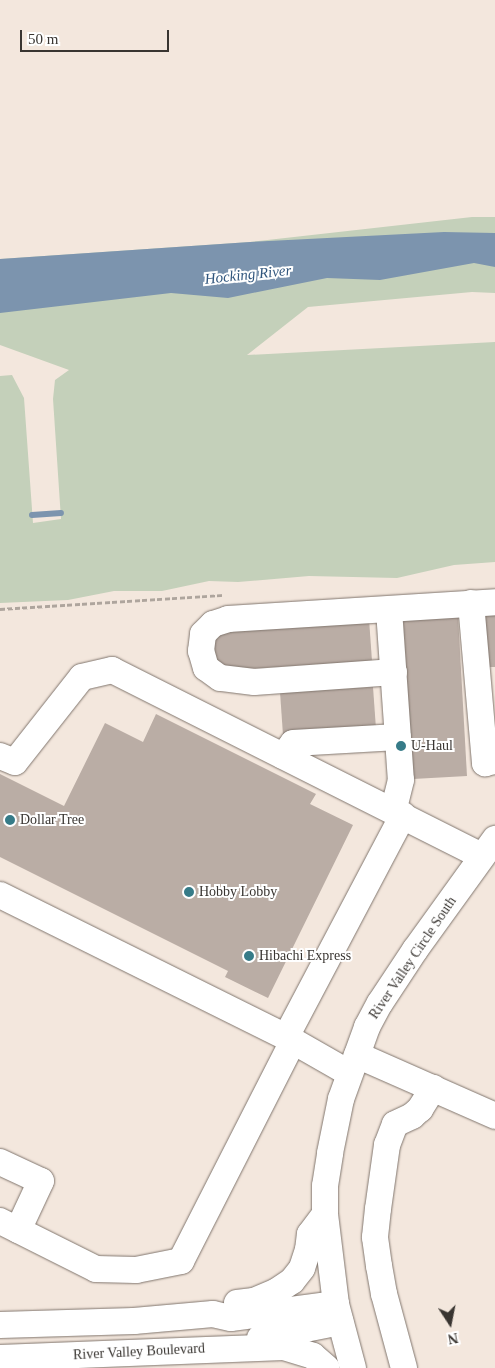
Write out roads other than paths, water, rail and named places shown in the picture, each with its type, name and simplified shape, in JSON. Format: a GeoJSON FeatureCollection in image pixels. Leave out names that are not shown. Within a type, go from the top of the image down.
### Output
{"type":"FeatureCollection","features":[{"type":"Feature","properties":{"kind":"street"},"geometry":{"type":"LineString","coordinates":[[394,672],[254,682],[220,678],[206,668],[201,651],[203,634],[213,624],[228,619],[483,603],[487,689],[485,763],[495,761]]}},
{"type":"Feature","properties":{"kind":"street"},"geometry":{"type":"LineString","coordinates":[[0,1162],[42,1181],[9,1226],[96,1269],[136,1270],[181,1261],[398,813],[401,780],[389,610]]}},
{"type":"Feature","properties":{"kind":"street"},"geometry":{"type":"LineString","coordinates":[[0,756],[14,762],[82,677],[112,670],[398,813],[489,848]]}},
{"type":"Feature","properties":{"kind":"street"},"geometry":{"type":"LineString","coordinates":[[283,756],[293,743],[398,738]]}},
{"type":"Feature","properties":{"kind":"street","name":"River Valley Circle South"},"geometry":{"type":"LineString","coordinates":[[354,1368],[338,1313],[325,1214],[325,1186],[330,1153],[353,1064],[367,1027],[380,1003],[489,848]]}},
{"type":"Feature","properties":{"kind":"street"},"geometry":{"type":"LineString","coordinates":[[1,899],[290,1039],[353,1064],[433,1088],[495,1116]]}},
{"type":"Feature","properties":{"kind":"street"},"geometry":{"type":"LineString","coordinates":[[404,1368],[381,1276],[375,1237],[378,1208],[388,1145],[396,1124],[412,1116],[420,1109],[433,1088]]}},
{"type":"Feature","properties":{"kind":"street"},"geometry":{"type":"LineString","coordinates":[[213,1314],[229,1304],[254,1300],[277,1291],[292,1281],[302,1268],[308,1250],[310,1234],[325,1214]]}},
{"type":"Feature","properties":{"kind":"street"},"geometry":{"type":"LineString","coordinates":[[0,1325],[134,1321],[213,1314],[231,1318],[338,1313]]}},
{"type":"Feature","properties":{"kind":"street","name":"River Valley Boulevard"},"geometry":{"type":"LineString","coordinates":[[219,1348],[239,1340],[338,1313]]}},
{"type":"Feature","properties":{"kind":"street","name":"River Valley Boulevard"},"geometry":{"type":"LineString","coordinates":[[0,1358],[121,1361],[219,1348],[242,1350],[284,1347],[313,1356],[327,1368]]}},
{"type":"Feature","properties":{"kind":"water","name":"Hocking River"},"geometry":{"type":"Polygon","coordinates":[[[444,232],[495,233],[495,267],[474,263],[380,280],[327,278],[228,298],[171,293],[0,313],[0,259],[250,242],[444,232]]]}},
{"type":"Feature","properties":{"kind":"waterway"},"geometry":{"type":"LineString","coordinates":[[32,515],[61,513]]}},
{"type":"Feature","properties":{"kind":"place","name":"U-Haul"},"geometry":{"type":"Point","coordinates":[401,746]}},
{"type":"Feature","properties":{"kind":"place","name":"Dollar Tree"},"geometry":{"type":"Point","coordinates":[10,820]}},
{"type":"Feature","properties":{"kind":"place","name":"Hobby Lobby"},"geometry":{"type":"Point","coordinates":[189,892]}},
{"type":"Feature","properties":{"kind":"place","name":"Hibachi Express"},"geometry":{"type":"Point","coordinates":[249,956]}}]}
